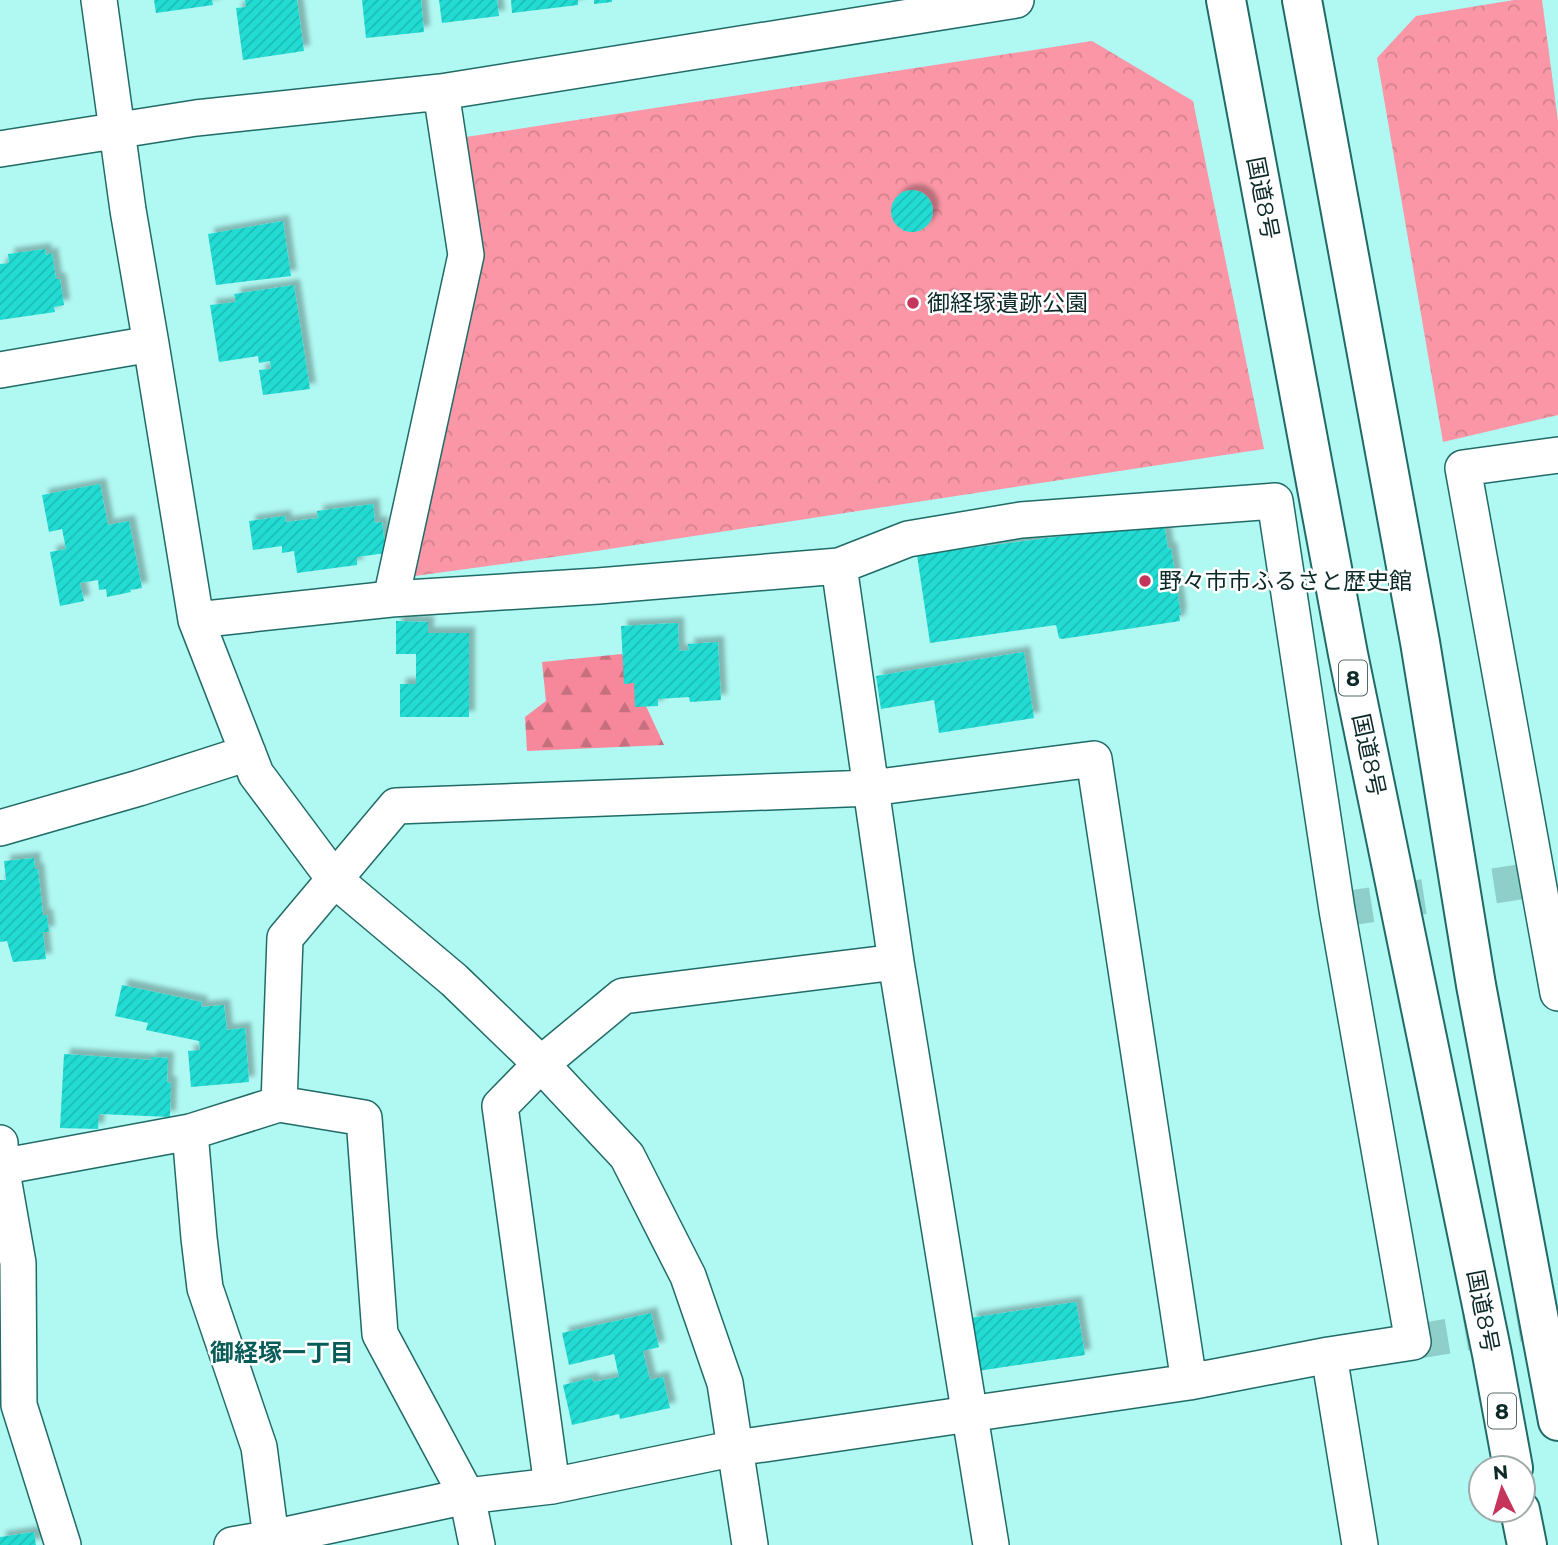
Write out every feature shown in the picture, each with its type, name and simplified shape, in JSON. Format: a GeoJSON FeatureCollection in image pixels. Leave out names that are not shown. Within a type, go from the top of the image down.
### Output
{"type":"FeatureCollection","features":[{"type":"Feature","properties":{"kind":"highway","name":"国道8号"},"geometry":{"type":"LineString","coordinates":[[1226,0],[1348,654],[1510,1454]]}},
{"type":"Feature","properties":{"kind":"highway"},"geometry":{"type":"LineString","coordinates":[[1302,0],[1420,642],[1476,985],[1558,1421]]}},
{"type":"Feature","properties":{"kind":"highway"},"geometry":{"type":"LineString","coordinates":[[1523,1524],[1527,1545]]}},
{"type":"Feature","properties":{"kind":"street"},"geometry":{"type":"LineString","coordinates":[[99,0],[128,211],[196,620],[256,774],[335,880],[454,979],[541,1064],[627,1156],[688,1276],[725,1383],[750,1545]]}},
{"type":"Feature","properties":{"kind":"street"},"geometry":{"type":"LineString","coordinates":[[0,149],[196,118],[441,92],[1016,0]]}},
{"type":"Feature","properties":{"kind":"street"},"geometry":{"type":"LineString","coordinates":[[391,599],[466,255],[441,92]]}},
{"type":"Feature","properties":{"kind":"street"},"geometry":{"type":"LineString","coordinates":[[0,370],[151,344]]}},
{"type":"Feature","properties":{"kind":"street"},"geometry":{"type":"LineString","coordinates":[[1558,455],[1463,468],[1558,993]]}},
{"type":"Feature","properties":{"kind":"street"},"geometry":{"type":"LineString","coordinates":[[196,620],[391,599],[598,586],[839,566],[908,539],[1021,520],[1275,501],[1337,910],[1413,1342],[1189,1382],[736,1448],[552,1486],[467,1496],[272,1541],[232,1545]]}},
{"type":"Feature","properties":{"kind":"street"},"geometry":{"type":"LineString","coordinates":[[839,566],[896,962],[991,1545]]}},
{"type":"Feature","properties":{"kind":"street"},"geometry":{"type":"LineString","coordinates":[[0,828],[248,753]]}},
{"type":"Feature","properties":{"kind":"street"},"geometry":{"type":"LineString","coordinates":[[279,1104],[285,938],[396,806],[871,788],[1094,759],[1189,1382]]}},
{"type":"Feature","properties":{"kind":"street"},"geometry":{"type":"LineString","coordinates":[[552,1486],[500,1106],[541,1064],[623,996],[896,962]]}},
{"type":"Feature","properties":{"kind":"street"},"geometry":{"type":"LineString","coordinates":[[63,1545],[19,1405],[18,1263],[0,1159],[190,1132],[279,1104],[365,1118],[380,1334],[467,1496],[477,1545]]}},
{"type":"Feature","properties":{"kind":"street"},"geometry":{"type":"LineString","coordinates":[[190,1132],[205,1288],[259,1447],[272,1541]]}},
{"type":"Feature","properties":{"kind":"street"},"geometry":{"type":"LineString","coordinates":[[1329,1355],[1360,1545]]}},
{"type":"Feature","properties":{"kind":"green space"},"geometry":{"type":"Polygon","coordinates":[[[1514,0],[1542,0],[1558,121],[1558,415],[1443,442],[1377,58],[1416,16],[1514,0]]]}},
{"type":"Feature","properties":{"kind":"green space"},"geometry":{"type":"Polygon","coordinates":[[[1092,41],[1193,101],[1264,449],[415,576],[482,259],[466,137],[1092,41]]]}},
{"type":"Feature","properties":{"kind":"green space"},"geometry":{"type":"Polygon","coordinates":[[[622,654],[664,745],[527,751],[525,717],[546,701],[542,662],[622,654]]]}},
{"type":"Feature","properties":{"kind":"building"},"geometry":{"type":"Polygon","coordinates":[[[154,0],[212,0],[213,5],[156,13],[154,0]]]}},
{"type":"Feature","properties":{"kind":"building"},"geometry":{"type":"Polygon","coordinates":[[[245,0],[297,0],[304,51],[243,60],[236,8],[246,7],[245,0]]]}},
{"type":"Feature","properties":{"kind":"building"},"geometry":{"type":"Polygon","coordinates":[[[362,0],[421,0],[424,32],[366,38],[362,0]]]}},
{"type":"Feature","properties":{"kind":"building"},"geometry":{"type":"Polygon","coordinates":[[[439,0],[497,0],[499,16],[442,23],[439,0]]]}},
{"type":"Feature","properties":{"kind":"building"},"geometry":{"type":"Polygon","coordinates":[[[511,0],[578,0],[578,5],[512,13],[511,0]]]}},
{"type":"Feature","properties":{"kind":"building"},"geometry":{"type":"Polygon","coordinates":[[[594,0],[612,0],[612,2],[594,4],[594,0]]]}},
{"type":"Feature","properties":{"kind":"building"},"geometry":{"type":"Polygon","coordinates":[[[912,190],[927,196],[933,211],[927,226],[912,232],[897,226],[891,211],[897,196],[912,190]]]}},
{"type":"Feature","properties":{"kind":"building"},"geometry":{"type":"Polygon","coordinates":[[[283,221],[291,276],[216,285],[208,234],[283,221]]]}},
{"type":"Feature","properties":{"kind":"building"},"geometry":{"type":"Polygon","coordinates":[[[45,249],[46,255],[52,253],[64,305],[54,307],[55,312],[0,320],[0,264],[9,263],[8,254],[45,249]]]}},
{"type":"Feature","properties":{"kind":"building"},"geometry":{"type":"Polygon","coordinates":[[[294,285],[310,389],[263,395],[259,370],[271,369],[270,361],[259,363],[258,356],[219,362],[210,305],[236,302],[234,294],[294,285]]]}},
{"type":"Feature","properties":{"kind":"building"},"geometry":{"type":"Polygon","coordinates":[[[100,484],[108,525],[129,521],[142,588],[107,597],[106,589],[99,590],[98,580],[80,583],[84,601],[60,606],[50,552],[66,549],[62,529],[49,532],[42,495],[100,484]]]}},
{"type":"Feature","properties":{"kind":"building"},"geometry":{"type":"Polygon","coordinates":[[[373,504],[375,523],[382,522],[386,553],[357,557],[357,565],[297,573],[294,551],[282,553],[282,546],[253,550],[249,521],[285,516],[286,522],[318,518],[317,511],[373,504]]]}},
{"type":"Feature","properties":{"kind":"building","name":"野々市市ふるさと歴史館"},"geometry":{"type":"Polygon","coordinates":[[[1164,523],[1168,549],[1171,548],[1180,621],[1062,639],[1059,638],[1056,625],[930,643],[917,555],[1164,523]]]}},
{"type":"Feature","properties":{"kind":"building"},"geometry":{"type":"Polygon","coordinates":[[[396,621],[428,622],[428,633],[469,633],[469,717],[400,717],[400,684],[416,684],[416,654],[396,654],[396,621]]]}},
{"type":"Feature","properties":{"kind":"building"},"geometry":{"type":"Polygon","coordinates":[[[678,623],[679,651],[689,650],[688,644],[718,642],[721,700],[690,702],[689,697],[658,699],[658,706],[635,707],[634,683],[624,684],[621,626],[678,623]]]}},
{"type":"Feature","properties":{"kind":"building"},"geometry":{"type":"Polygon","coordinates":[[[1024,652],[1034,718],[939,733],[934,700],[881,709],[876,676],[1024,652]]]}},
{"type":"Feature","properties":{"kind":"building"},"geometry":{"type":"Polygon","coordinates":[[[34,858],[35,869],[38,869],[43,915],[47,915],[49,932],[43,932],[46,959],[13,962],[7,941],[0,942],[0,880],[6,880],[4,861],[34,858]]]}},
{"type":"Feature","properties":{"kind":"building"},"geometry":{"type":"Polygon","coordinates":[[[122,985],[202,1002],[201,1007],[224,1005],[227,1030],[245,1028],[249,1082],[191,1087],[188,1051],[200,1050],[199,1041],[146,1030],[148,1023],[115,1016],[122,985]]]}},
{"type":"Feature","properties":{"kind":"building"},"geometry":{"type":"Polygon","coordinates":[[[64,1054],[151,1060],[151,1057],[168,1058],[167,1082],[171,1083],[170,1117],[99,1114],[98,1129],[60,1128],[64,1054]]]}},
{"type":"Feature","properties":{"kind":"building"},"geometry":{"type":"Polygon","coordinates":[[[1076,1302],[1085,1355],[978,1371],[970,1318],[1076,1302]]]}},
{"type":"Feature","properties":{"kind":"building"},"geometry":{"type":"Polygon","coordinates":[[[651,1313],[659,1347],[643,1351],[650,1380],[663,1377],[670,1408],[620,1419],[619,1414],[572,1425],[563,1385],[592,1378],[593,1382],[619,1377],[614,1354],[569,1365],[562,1333],[651,1313]]]}},
{"type":"Feature","properties":{"kind":"building"},"geometry":{"type":"Polygon","coordinates":[[[34,1532],[36,1545],[0,1545],[0,1537],[34,1532]]]}},
{"type":"Feature","properties":{"kind":"tunnel"},"geometry":{"type":"LineString","coordinates":[[1337,910],[1539,879]]}},
{"type":"Feature","properties":{"kind":"tunnel"},"geometry":{"type":"LineString","coordinates":[[1413,1342],[1558,1318]]}},
{"type":"Feature","properties":{"kind":"place","name":"御経塚遺跡公園"},"geometry":{"type":"Point","coordinates":[913,303]}},
{"type":"Feature","properties":{"kind":"place","name":"野々市市ふるさと歴史館"},"geometry":{"type":"Point","coordinates":[1145,581]}},
{"type":"Feature","properties":{"kind":"district","name":"御経塚一丁目"},"geometry":{"type":"Point","coordinates":[282,1352]}}]}
